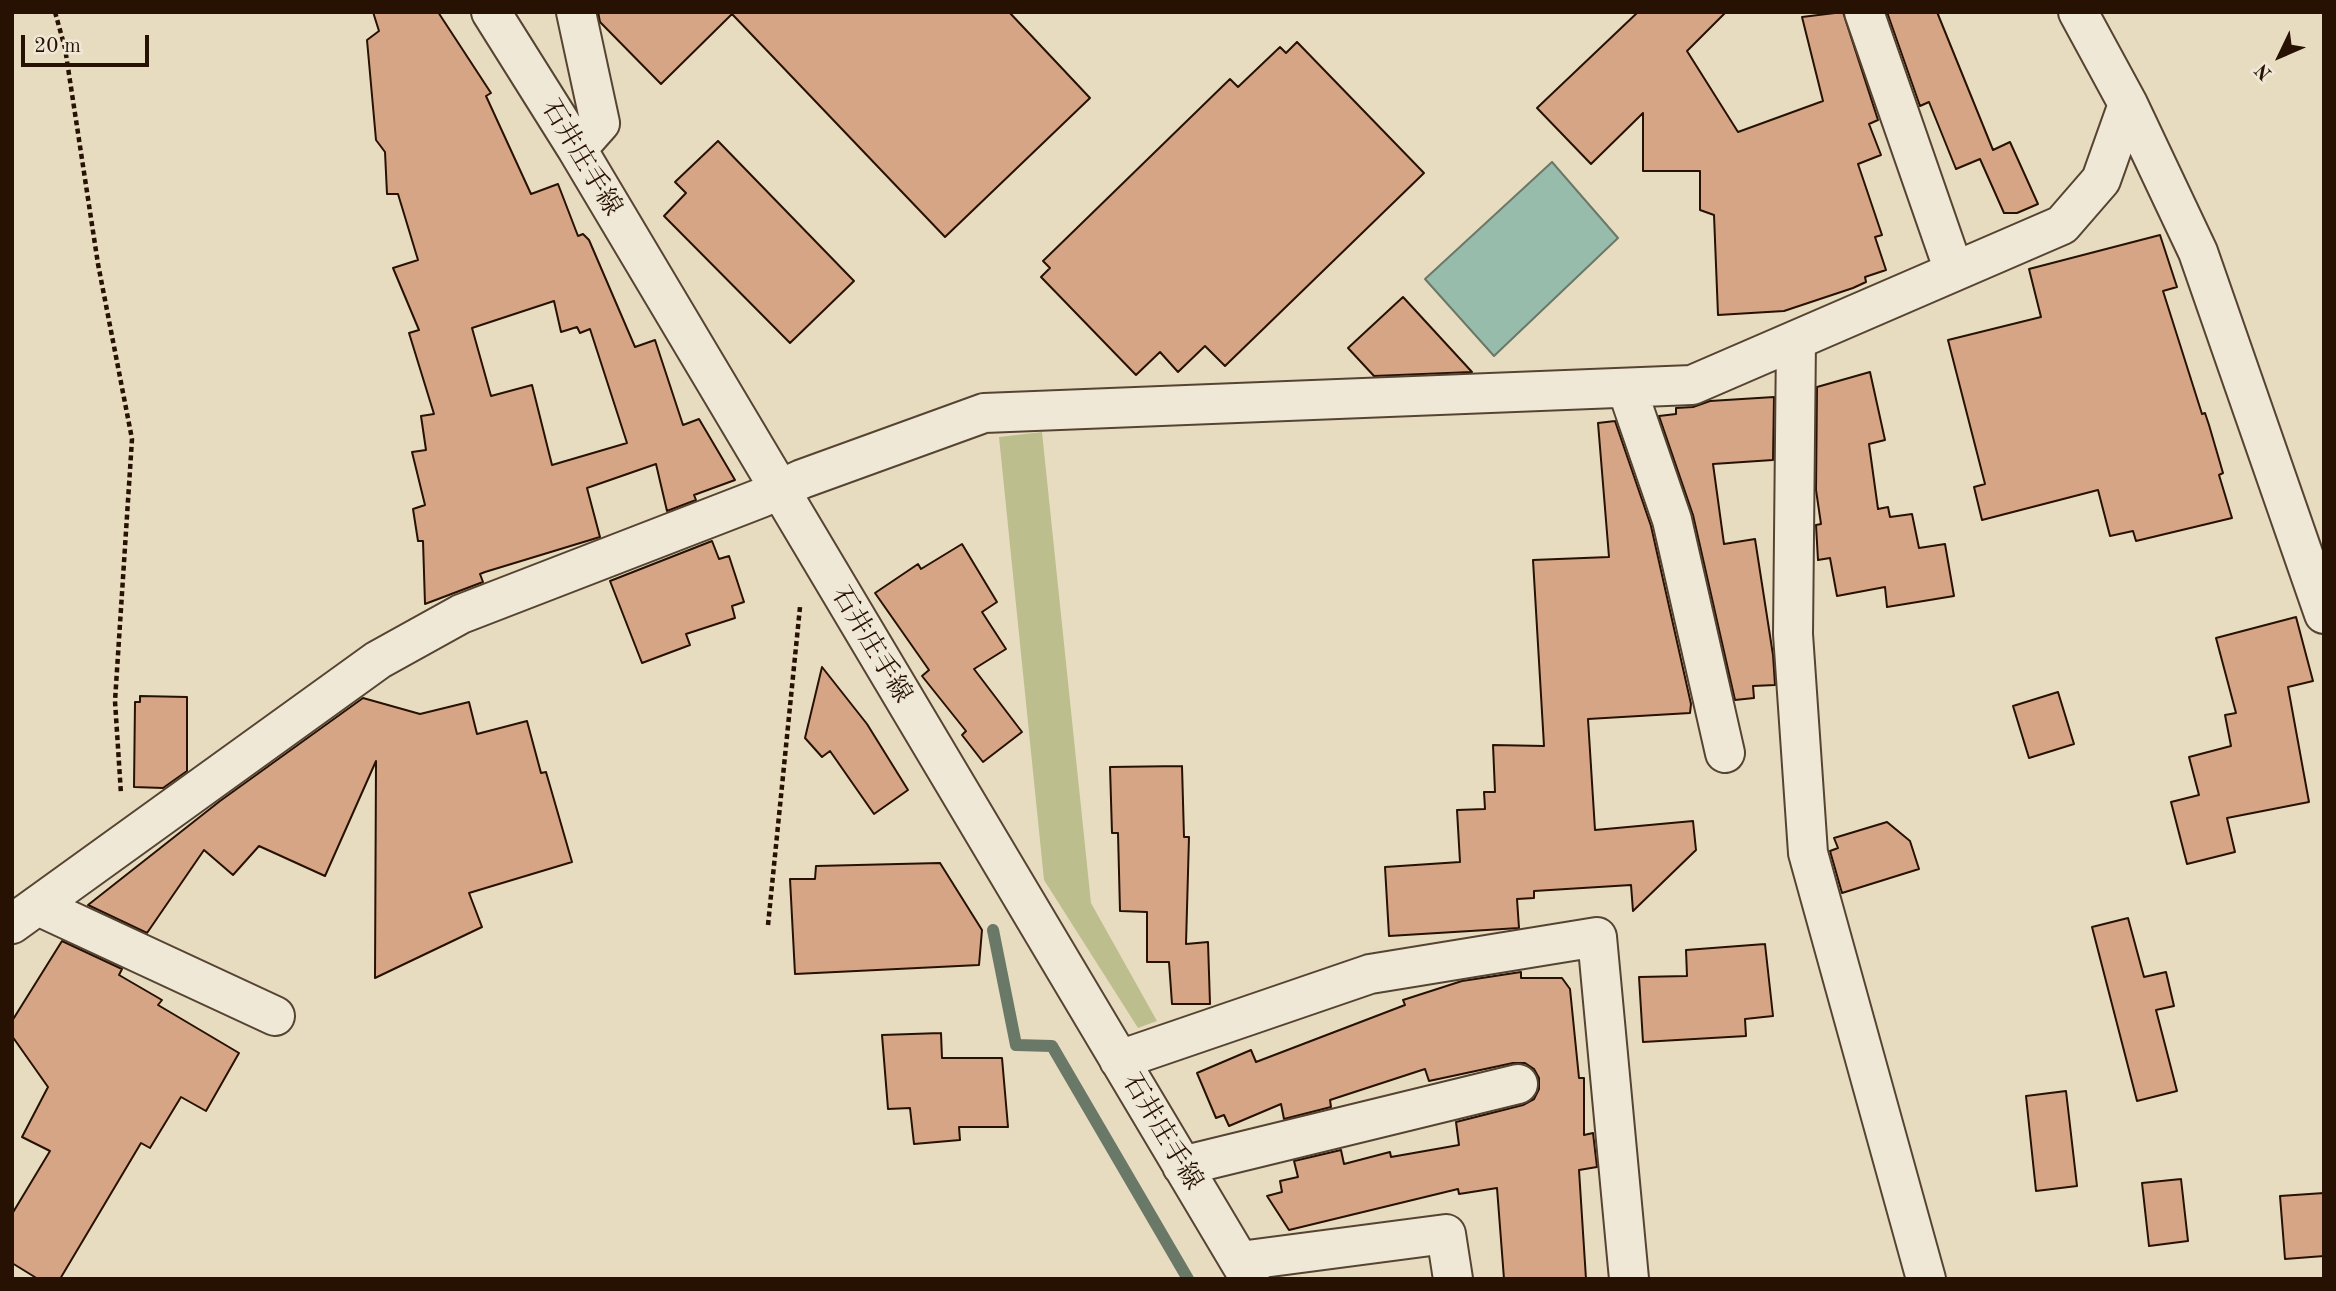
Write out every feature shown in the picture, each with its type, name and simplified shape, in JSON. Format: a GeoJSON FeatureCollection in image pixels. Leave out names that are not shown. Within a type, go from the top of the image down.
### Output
{"type":"FeatureCollection","features":[{"type":"Feature","properties":{"kind":"street","name":"石井庄手線"},"geometry":{"type":"LineString","coordinates":[[491,12],[577,149],[1245,1270]]}},
{"type":"Feature","properties":{"kind":"street"},"geometry":{"type":"LineString","coordinates":[[576,12],[600,123],[577,149]]}},
{"type":"Feature","properties":{"kind":"street"},"geometry":{"type":"LineString","coordinates":[[1864,12],[1954,271]]}},
{"type":"Feature","properties":{"kind":"street"},"geometry":{"type":"LineString","coordinates":[[2078,12],[2128,104],[2198,252],[2324,614]]}},
{"type":"Feature","properties":{"kind":"street"},"geometry":{"type":"LineString","coordinates":[[25,915],[378,660],[461,614],[779,490],[984,413],[1692,385],[2062,225],[2101,180],[2128,104]]}},
{"type":"Feature","properties":{"kind":"street"},"geometry":{"type":"LineString","coordinates":[[1796,340],[1793,634],[1808,853],[1926,1279]]}},
{"type":"Feature","properties":{"kind":"street"},"geometry":{"type":"LineString","coordinates":[[1627,389],[1672,520],[1725,753]]}},
{"type":"Feature","properties":{"kind":"street"},"geometry":{"type":"LineString","coordinates":[[25,915],[275,1016]]}},
{"type":"Feature","properties":{"kind":"street"},"geometry":{"type":"LineString","coordinates":[[1119,1060],[1370,974],[1597,937],[1629,1279]]}},
{"type":"Feature","properties":{"kind":"street"},"geometry":{"type":"LineString","coordinates":[[1182,1166],[1518,1084]]}},
{"type":"Feature","properties":{"kind":"street"},"geometry":{"type":"LineString","coordinates":[[1245,1270],[1446,1234],[1453,1279]]}},
{"type":"Feature","properties":{"kind":"path"},"geometry":{"type":"LineString","coordinates":[[55,12],[65,48],[97,264],[132,439],[115,701],[124,844]]}},
{"type":"Feature","properties":{"kind":"path"},"geometry":{"type":"LineString","coordinates":[[768,925],[801,596]]}},
{"type":"Feature","properties":{"kind":"shaded area"},"geometry":{"type":"Polygon","coordinates":[[[1552,162],[1618,238],[1494,356],[1425,279],[1552,162]]]}},
{"type":"Feature","properties":{"kind":"shaded area"},"geometry":{"type":"Polygon","coordinates":[[[1042,432],[1091,903],[1157,1021],[1138,1028],[1044,880],[999,437],[1042,432]]]}},
{"type":"Feature","properties":{"kind":"building"},"geometry":{"type":"Polygon","coordinates":[[[373,12],[438,12],[491,93],[486,96],[531,194],[558,184],[578,236],[583,234],[589,240],[635,347],[655,340],[683,425],[699,419],[735,480],[694,495],[696,500],[667,511],[656,464],[587,488],[600,537],[485,572],[480,574],[483,582],[425,604],[423,541],[418,541],[413,509],[425,505],[412,452],[426,450],[421,416],[434,414],[409,333],[419,330],[393,268],[418,260],[398,194],[387,194],[385,152],[376,140],[367,40],[379,31],[373,12]],[[554,301],[472,328],[491,396],[532,385],[552,465],[627,443],[590,329],[580,333],[577,327],[561,332],[554,301]]]}},
{"type":"Feature","properties":{"kind":"building"},"geometry":{"type":"Polygon","coordinates":[[[598,12],[1009,12],[1090,98],[945,237],[732,14],[661,84],[600,22],[598,12]]]}},
{"type":"Feature","properties":{"kind":"building"},"geometry":{"type":"Polygon","coordinates":[[[1638,12],[1726,12],[1687,51],[1738,132],[1823,101],[1802,17],[1843,12],[1878,120],[1869,124],[1881,155],[1858,164],[1882,235],[1875,237],[1886,270],[1865,277],[1866,282],[1853,288],[1784,311],[1718,315],[1714,215],[1700,210],[1700,171],[1643,171],[1643,113],[1591,164],[1537,108],[1638,12]]]}},
{"type":"Feature","properties":{"kind":"building"},"geometry":{"type":"Polygon","coordinates":[[[1887,12],[1937,12],[1993,150],[2010,142],[2038,204],[2017,213],[2004,213],[1980,159],[1956,169],[1929,102],[1920,106],[1887,12]]]}},
{"type":"Feature","properties":{"kind":"building"},"geometry":{"type":"Polygon","coordinates":[[[1297,42],[1424,173],[1225,366],[1205,346],[1178,372],[1160,352],[1136,375],[1041,277],[1050,268],[1043,261],[1230,79],[1238,87],[1280,47],[1286,53],[1297,42]]]}},
{"type":"Feature","properties":{"kind":"building"},"geometry":{"type":"Polygon","coordinates":[[[718,141],[854,281],[790,343],[664,216],[686,193],[675,182],[718,141]]]}},
{"type":"Feature","properties":{"kind":"building"},"geometry":{"type":"Polygon","coordinates":[[[2160,235],[2177,287],[2163,291],[2202,414],[2205,413],[2209,425],[2223,473],[2219,475],[2232,518],[2136,541],[2133,531],[2110,536],[2098,490],[1982,520],[1974,487],[1985,484],[1948,340],[2041,317],[2029,269],[2160,235]]]}},
{"type":"Feature","properties":{"kind":"building"},"geometry":{"type":"Polygon","coordinates":[[[1403,297],[1472,372],[1374,376],[1348,348],[1403,297]]]}},
{"type":"Feature","properties":{"kind":"building"},"geometry":{"type":"Polygon","coordinates":[[[1870,372],[1885,440],[1869,444],[1878,509],[1888,507],[1890,517],[1912,514],[1919,548],[1945,544],[1954,596],[1887,607],[1885,587],[1837,596],[1830,558],[1818,560],[1816,525],[1821,524],[1816,490],[1817,387],[1870,372]]]}},
{"type":"Feature","properties":{"kind":"building"},"geometry":{"type":"Polygon","coordinates":[[[1774,397],[1773,460],[1713,464],[1724,544],[1755,539],[1773,655],[1775,685],[1753,686],[1754,698],[1735,700],[1693,515],[1659,416],[1676,414],[1676,408],[1693,407],[1710,401],[1774,397]]]}},
{"type":"Feature","properties":{"kind":"building"},"geometry":{"type":"Polygon","coordinates":[[[1615,421],[1651,526],[1691,704],[1690,713],[1588,719],[1595,830],[1693,821],[1696,850],[1633,911],[1631,885],[1534,891],[1534,898],[1517,899],[1519,928],[1389,936],[1385,867],[1460,862],[1457,810],[1485,809],[1484,792],[1495,792],[1493,745],[1544,746],[1533,560],[1609,557],[1598,423],[1615,421]]]}},
{"type":"Feature","properties":{"kind":"building"},"geometry":{"type":"Polygon","coordinates":[[[712,541],[719,559],[729,556],[744,602],[732,606],[735,618],[686,634],[690,645],[642,663],[610,581],[712,541]]]}},
{"type":"Feature","properties":{"kind":"building"},"geometry":{"type":"Polygon","coordinates":[[[962,544],[997,602],[982,612],[1006,649],[974,669],[1022,732],[983,762],[962,735],[966,731],[922,676],[929,670],[875,593],[918,564],[921,569],[962,544]]]}},
{"type":"Feature","properties":{"kind":"building"},"geometry":{"type":"Polygon","coordinates":[[[2296,617],[2313,681],[2288,687],[2309,802],[2227,818],[2235,852],[2187,864],[2171,802],[2199,795],[2189,757],[2231,746],[2225,715],[2236,713],[2216,638],[2296,617]]]}},
{"type":"Feature","properties":{"kind":"building"},"geometry":{"type":"Polygon","coordinates":[[[822,667],[867,724],[908,790],[874,814],[830,751],[822,757],[805,738],[822,667]]]}},
{"type":"Feature","properties":{"kind":"building"},"geometry":{"type":"Polygon","coordinates":[[[2058,692],[2074,744],[2029,758],[2013,706],[2058,692]]]}},
{"type":"Feature","properties":{"kind":"building"},"geometry":{"type":"Polygon","coordinates":[[[140,696],[187,697],[187,771],[163,788],[134,787],[135,702],[140,702],[140,696]]]}},
{"type":"Feature","properties":{"kind":"building"},"geometry":{"type":"Polygon","coordinates":[[[363,698],[420,714],[469,702],[477,734],[527,721],[541,773],[546,772],[572,862],[469,893],[482,927],[375,978],[376,761],[325,876],[259,846],[233,875],[204,850],[147,933],[88,905],[220,801],[363,698]]]}},
{"type":"Feature","properties":{"kind":"building"},"geometry":{"type":"Polygon","coordinates":[[[1182,766],[1184,837],[1189,837],[1186,944],[1208,942],[1210,1004],[1172,1004],[1169,962],[1147,962],[1147,912],[1120,911],[1118,833],[1112,833],[1110,767],[1182,766]]]}},
{"type":"Feature","properties":{"kind":"building"},"geometry":{"type":"Polygon","coordinates":[[[1887,822],[1910,841],[1919,869],[1842,893],[1830,851],[1838,848],[1834,838],[1887,822]]]}},
{"type":"Feature","properties":{"kind":"building"},"geometry":{"type":"Polygon","coordinates":[[[940,863],[982,930],[979,965],[795,974],[790,879],[815,879],[816,866],[940,863]]]}},
{"type":"Feature","properties":{"kind":"building"},"geometry":{"type":"Polygon","coordinates":[[[2128,918],[2144,977],[2166,972],[2174,1006],[2156,1010],[2177,1091],[2137,1101],[2092,927],[2128,918]]]}},
{"type":"Feature","properties":{"kind":"building"},"geometry":{"type":"Polygon","coordinates":[[[62,941],[122,969],[119,975],[162,1000],[158,1005],[239,1053],[206,1111],[181,1097],[150,1148],[141,1143],[60,1279],[38,1279],[12,1263],[12,1214],[50,1151],[22,1137],[48,1087],[12,1036],[12,1021],[62,941]]]}},
{"type":"Feature","properties":{"kind":"building"},"geometry":{"type":"Polygon","coordinates":[[[1765,944],[1773,1016],[1745,1019],[1746,1036],[1643,1042],[1639,977],[1687,976],[1686,950],[1765,944]]]}},
{"type":"Feature","properties":{"kind":"building"},"geometry":{"type":"Polygon","coordinates":[[[1521,972],[1521,978],[1562,978],[1570,989],[1579,1078],[1584,1078],[1584,1135],[1593,1133],[1597,1167],[1579,1170],[1586,1279],[1504,1279],[1497,1188],[1459,1194],[1458,1189],[1289,1230],[1267,1196],[1282,1192],[1280,1181],[1298,1177],[1294,1161],[1341,1150],[1344,1164],[1390,1152],[1391,1157],[1459,1145],[1456,1122],[1523,1105],[1534,1099],[1539,1089],[1539,1078],[1534,1069],[1525,1063],[1513,1063],[1429,1081],[1425,1069],[1330,1100],[1331,1107],[1284,1119],[1281,1104],[1229,1126],[1224,1115],[1216,1118],[1197,1073],[1251,1050],[1256,1062],[1405,1005],[1403,1000],[1462,981],[1521,972]]]}},
{"type":"Feature","properties":{"kind":"building"},"geometry":{"type":"Polygon","coordinates":[[[941,1033],[942,1058],[1002,1058],[1008,1127],[959,1127],[960,1140],[914,1144],[910,1108],[888,1109],[882,1035],[941,1033]]]}},
{"type":"Feature","properties":{"kind":"building"},"geometry":{"type":"Polygon","coordinates":[[[2066,1091],[2077,1186],[2036,1191],[2026,1096],[2066,1091]]]}},
{"type":"Feature","properties":{"kind":"building"},"geometry":{"type":"Polygon","coordinates":[[[2181,1179],[2188,1241],[2149,1246],[2142,1183],[2181,1179]]]}},
{"type":"Feature","properties":{"kind":"building"},"geometry":{"type":"Polygon","coordinates":[[[2324,1193],[2324,1256],[2285,1259],[2280,1196],[2324,1193]]]}},
{"type":"Feature","properties":{"kind":"waterway"},"geometry":{"type":"LineString","coordinates":[[993,930],[1016,1045],[1052,1046],[1188,1279]]}}]}
